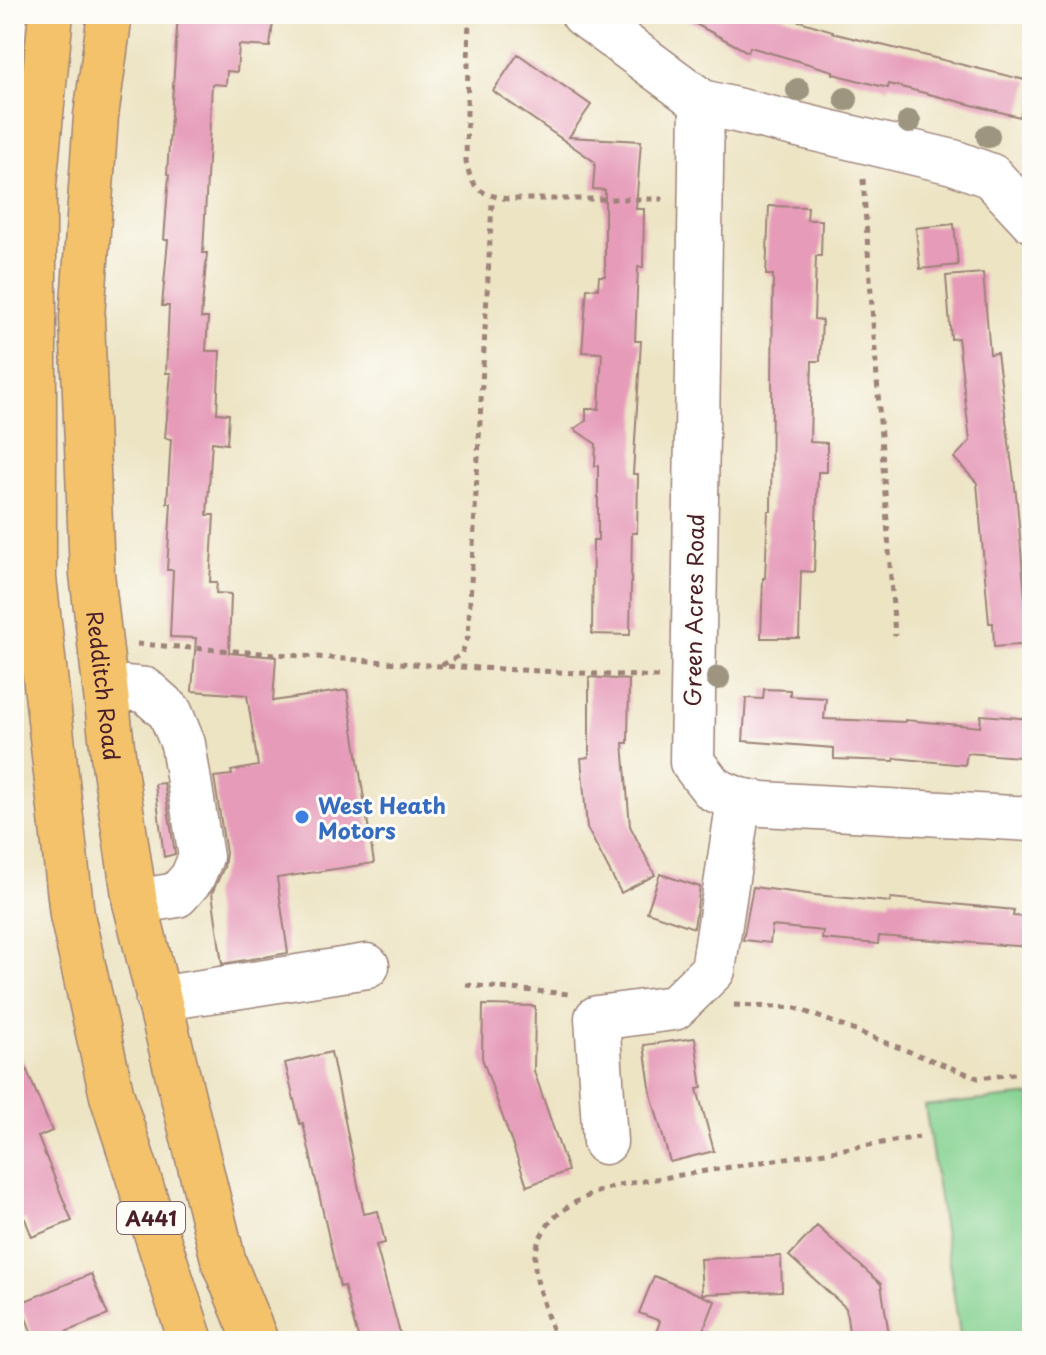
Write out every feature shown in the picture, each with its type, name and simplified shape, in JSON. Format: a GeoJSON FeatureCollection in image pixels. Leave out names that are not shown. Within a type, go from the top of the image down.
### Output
{"type":"FeatureCollection","features":[{"type":"Feature","properties":{"kind":"highway","name":"A441"},"geometry":{"type":"LineString","coordinates":[[51,14],[24,186],[24,580],[48,693],[72,915],[112,1096],[191,1341]]}},
{"type":"Feature","properties":{"kind":"highway","name":"Redditch Road"},"geometry":{"type":"LineString","coordinates":[[110,14],[96,116],[82,318],[92,574],[135,902],[224,1263],[256,1341]]}},
{"type":"Feature","properties":{"kind":"highway"},"geometry":{"type":"LineString","coordinates":[[24,580],[92,574]]}},
{"type":"Feature","properties":{"kind":"highway"},"geometry":{"type":"LineString","coordinates":[[48,693],[105,686]]}},
{"type":"Feature","properties":{"kind":"highway"},"geometry":{"type":"LineString","coordinates":[[72,915],[135,902]]}},
{"type":"Feature","properties":{"kind":"street"},"geometry":{"type":"LineString","coordinates":[[583,14],[702,102],[953,162],[991,176],[1032,220]]}},
{"type":"Feature","properties":{"kind":"street","name":"Green Acres Road"},"geometry":{"type":"LineString","coordinates":[[702,102],[692,762],[713,789],[739,800],[763,804],[1032,819]]}},
{"type":"Feature","properties":{"kind":"street"},"geometry":{"type":"LineString","coordinates":[[105,686],[145,690],[170,712],[183,744],[201,857],[192,878],[177,895],[135,902]]}},
{"type":"Feature","properties":{"kind":"street"},"geometry":{"type":"LineString","coordinates":[[605,1142],[597,1018],[674,1008],[713,970],[739,800]]}},
{"type":"Feature","properties":{"kind":"street"},"geometry":{"type":"LineString","coordinates":[[158,999],[367,966]]}},
{"type":"Feature","properties":{"kind":"path"},"geometry":{"type":"LineString","coordinates":[[469,14],[466,161],[470,180],[484,194],[508,199],[700,199]]}},
{"type":"Feature","properties":{"kind":"path"},"geometry":{"type":"LineString","coordinates":[[860,138],[895,636]]}},
{"type":"Feature","properties":{"kind":"path"},"geometry":{"type":"LineString","coordinates":[[441,666],[461,655],[468,637],[492,204]]}},
{"type":"Feature","properties":{"kind":"path"},"geometry":{"type":"LineString","coordinates":[[100,642],[441,666],[692,679]]}},
{"type":"Feature","properties":{"kind":"path"},"geometry":{"type":"LineString","coordinates":[[466,985],[576,994]]}},
{"type":"Feature","properties":{"kind":"path"},"geometry":{"type":"LineString","coordinates":[[680,1002],[796,1008],[978,1078],[1032,1072]]}},
{"type":"Feature","properties":{"kind":"path"},"geometry":{"type":"LineString","coordinates":[[556,1341],[535,1256],[546,1229],[554,1219],[563,1209],[588,1194],[618,1185],[919,1137]]}},
{"type":"Feature","properties":{"kind":"green space"},"geometry":{"type":"Polygon","coordinates":[[[1032,1095],[1032,1341],[961,1341],[925,1106],[1032,1095]]]}},
{"type":"Feature","properties":{"kind":"building"},"geometry":{"type":"Polygon","coordinates":[[[178,14],[274,14],[270,47],[239,45],[237,72],[227,71],[226,85],[212,84],[203,253],[207,253],[201,318],[208,318],[206,351],[220,351],[217,413],[229,414],[227,444],[212,442],[207,515],[214,515],[210,582],[217,582],[216,593],[231,594],[229,653],[276,657],[273,701],[347,690],[374,863],[277,878],[288,953],[222,964],[212,893],[224,867],[226,853],[214,777],[232,775],[231,771],[258,766],[247,695],[192,691],[196,638],[170,637],[173,570],[167,570],[171,503],[167,503],[171,439],[165,438],[171,373],[166,373],[169,306],[162,306],[178,14]]]}},
{"type":"Feature","properties":{"kind":"building"},"geometry":{"type":"Polygon","coordinates":[[[677,14],[776,14],[832,33],[1029,81],[1020,117],[889,84],[888,88],[833,74],[833,71],[750,47],[748,52],[677,14]]]}},
{"type":"Feature","properties":{"kind":"building"},"geometry":{"type":"Polygon","coordinates":[[[518,54],[591,105],[569,137],[641,141],[636,209],[644,209],[643,267],[638,267],[635,341],[641,341],[633,474],[638,474],[637,533],[632,533],[630,635],[592,634],[593,540],[598,540],[598,466],[595,466],[596,444],[574,429],[586,421],[586,409],[599,409],[602,353],[582,352],[587,288],[598,289],[599,276],[605,276],[605,190],[593,189],[595,162],[493,91],[518,54]]]}},
{"type":"Feature","properties":{"kind":"building"},"geometry":{"type":"Polygon","coordinates":[[[769,206],[808,207],[807,220],[822,220],[821,256],[816,256],[814,319],[822,320],[820,361],[812,361],[810,442],[827,443],[827,472],[818,472],[814,572],[801,571],[799,638],[761,638],[768,511],[771,511],[773,275],[766,275],[769,206]]]}},
{"type":"Feature","properties":{"kind":"building"},"geometry":{"type":"Polygon","coordinates":[[[954,224],[958,265],[920,269],[916,228],[954,224]]]}},
{"type":"Feature","properties":{"kind":"building"},"geometry":{"type":"Polygon","coordinates":[[[983,273],[990,354],[997,353],[1017,502],[1029,644],[994,647],[993,623],[989,623],[977,483],[954,458],[970,441],[958,338],[951,339],[946,276],[983,273]]]}},
{"type":"Feature","properties":{"kind":"building"},"geometry":{"type":"Polygon","coordinates":[[[589,677],[629,680],[628,743],[623,743],[630,826],[655,875],[621,893],[587,828],[581,758],[589,757],[589,677]]]}},
{"type":"Feature","properties":{"kind":"building"},"geometry":{"type":"Polygon","coordinates":[[[764,689],[790,690],[790,696],[826,698],[824,719],[905,720],[980,727],[981,715],[1032,719],[1032,758],[967,753],[965,765],[895,758],[894,761],[834,759],[834,748],[743,741],[746,698],[763,699],[764,689]]]}},
{"type":"Feature","properties":{"kind":"building"},"geometry":{"type":"Polygon","coordinates":[[[164,783],[175,854],[164,857],[155,784],[164,783]]]}},
{"type":"Feature","properties":{"kind":"building"},"geometry":{"type":"Polygon","coordinates":[[[660,874],[700,887],[694,928],[647,912],[660,874]]]}},
{"type":"Feature","properties":{"kind":"building"},"geometry":{"type":"Polygon","coordinates":[[[753,887],[890,902],[891,898],[1014,910],[1013,916],[1032,917],[1032,947],[879,936],[878,944],[822,939],[823,931],[772,926],[770,943],[743,940],[753,887]]]}},
{"type":"Feature","properties":{"kind":"building"},"geometry":{"type":"Polygon","coordinates":[[[483,1005],[535,1006],[534,1071],[568,1171],[527,1186],[482,1058],[483,1005]]]}},
{"type":"Feature","properties":{"kind":"building"},"geometry":{"type":"Polygon","coordinates":[[[695,1038],[702,1088],[697,1089],[714,1151],[670,1162],[651,1094],[644,1045],[695,1038]]]}},
{"type":"Feature","properties":{"kind":"building"},"geometry":{"type":"Polygon","coordinates":[[[14,1039],[52,1131],[38,1137],[72,1221],[32,1237],[25,1219],[14,1224],[14,1039]]]}},
{"type":"Feature","properties":{"kind":"building"},"geometry":{"type":"Polygon","coordinates":[[[331,1052],[364,1214],[378,1211],[385,1243],[376,1245],[402,1341],[359,1341],[344,1286],[340,1287],[303,1123],[300,1124],[285,1063],[331,1052]]]}},
{"type":"Feature","properties":{"kind":"building"},"geometry":{"type":"Polygon","coordinates":[[[817,1226],[881,1284],[890,1341],[850,1341],[846,1308],[789,1256],[817,1226]]]}},
{"type":"Feature","properties":{"kind":"building"},"geometry":{"type":"Polygon","coordinates":[[[781,1256],[782,1291],[702,1294],[700,1259],[781,1256]]]}},
{"type":"Feature","properties":{"kind":"building"},"geometry":{"type":"Polygon","coordinates":[[[91,1274],[108,1315],[43,1341],[35,1341],[20,1303],[91,1274]]]}},
{"type":"Feature","properties":{"kind":"building"},"geometry":{"type":"Polygon","coordinates":[[[654,1276],[715,1301],[699,1341],[653,1341],[660,1321],[639,1313],[654,1276]]]}},
{"type":"Feature","properties":{"kind":"place","name":"West Heath Motors"},"geometry":{"type":"Point","coordinates":[302,817]}}]}
